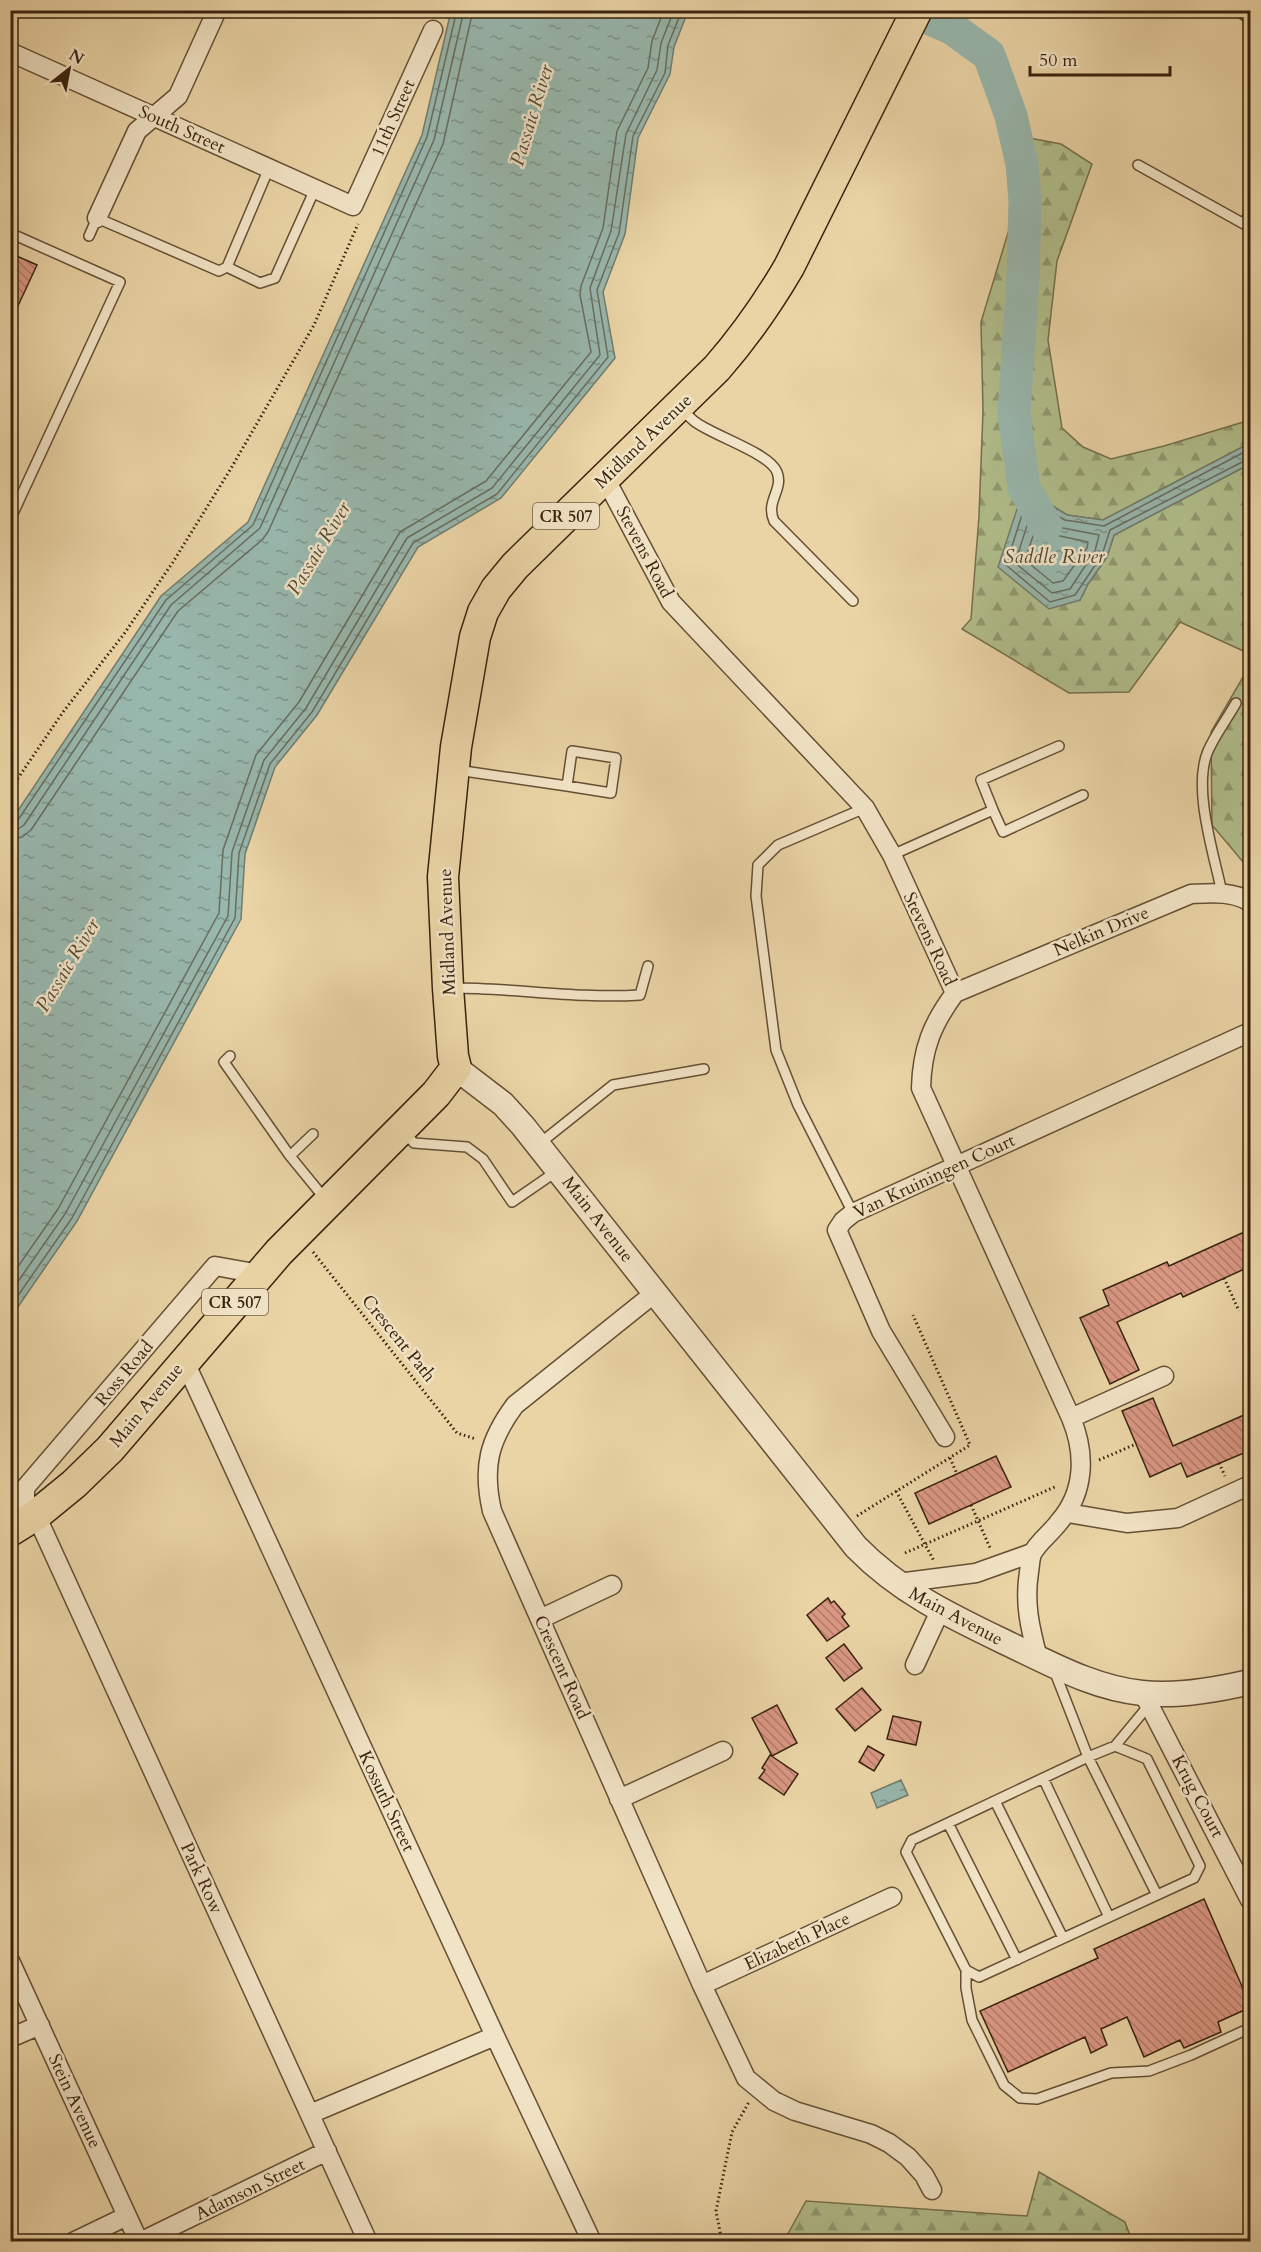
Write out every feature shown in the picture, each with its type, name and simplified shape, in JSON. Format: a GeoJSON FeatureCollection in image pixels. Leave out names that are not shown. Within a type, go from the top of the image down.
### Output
{"type":"FeatureCollection","features":[{"type":"Feature","properties":{"kind":"main road","name":"Midland Avenue"},"geometry":{"type":"LineString","coordinates":[[456,1068],[448,988],[442,877],[454,770],[475,637],[483,612],[496,588],[515,566],[717,368],[747,333],[770,301],[789,267],[917,10]]}},
{"type":"Feature","properties":{"kind":"main road","name":"Main Avenue"},"geometry":{"type":"LineString","coordinates":[[24,1523],[74,1484],[110,1449],[259,1274],[297,1233],[402,1130],[436,1094],[456,1068]]}},
{"type":"Feature","properties":{"kind":"street"},"geometry":{"type":"LineString","coordinates":[[97,218],[138,131],[178,96],[214,12]]}},
{"type":"Feature","properties":{"kind":"street","name":"11th Street"},"geometry":{"type":"LineString","coordinates":[[353,206],[433,30]]}},
{"type":"Feature","properties":{"kind":"street","name":"South Street"},"geometry":{"type":"LineString","coordinates":[[10,52],[353,206]]}},
{"type":"Feature","properties":{"kind":"street","name":"Stevens Road"},"geometry":{"type":"LineString","coordinates":[[605,478],[671,602],[865,808],[892,855],[956,993],[942,1011],[931,1033],[922,1061],[921,1088],[1071,1418],[1081,1448],[1082,1462],[1077,1488],[1068,1513],[1032,1553],[976,1573],[898,1583]]}},
{"type":"Feature","properties":{"kind":"street","name":"Nelkin Drive"},"geometry":{"type":"LineString","coordinates":[[956,993],[1191,894],[1222,893],[1245,899],[1251,903]]}},
{"type":"Feature","properties":{"kind":"street","name":"Van Kruiningen Court"},"geometry":{"type":"LineString","coordinates":[[945,1437],[881,1331],[837,1230],[843,1221],[853,1213],[956,1164],[1251,1032]]}},
{"type":"Feature","properties":{"kind":"street","name":"Main Avenue"},"geometry":{"type":"LineString","coordinates":[[456,1068],[503,1104],[538,1144],[856,1547],[898,1583],[940,1611],[1045,1662],[1084,1680],[1146,1699],[1249,1686]]}},
{"type":"Feature","properties":{"kind":"street","name":"Ross Road"},"geometry":{"type":"LineString","coordinates":[[24,1523],[26,1488],[215,1266],[259,1274]]}},
{"type":"Feature","properties":{"kind":"street","name":"Crescent Road"},"geometry":{"type":"LineString","coordinates":[[656,1292],[515,1405],[501,1424],[492,1444],[487,1468],[492,1511],[702,1985],[746,2078],[774,2101],[795,2111],[871,2134],[889,2143],[908,2157],[924,2175],[932,2190]]}},
{"type":"Feature","properties":{"kind":"street","name":"Kossuth Street"},"geometry":{"type":"LineString","coordinates":[[184,1360],[495,2036],[592,2241]]}},
{"type":"Feature","properties":{"kind":"street"},"geometry":{"type":"LineString","coordinates":[[1071,1418],[1164,1376]]}},
{"type":"Feature","properties":{"kind":"street"},"geometry":{"type":"LineString","coordinates":[[1068,1513],[1127,1523],[1178,1518],[1251,1485]]}},
{"type":"Feature","properties":{"kind":"street","name":"Park Row"},"geometry":{"type":"LineString","coordinates":[[24,1523],[310,2114],[368,2241]]}},
{"type":"Feature","properties":{"kind":"street"},"geometry":{"type":"LineString","coordinates":[[1032,1553],[1026,1601],[1028,1618],[1045,1662]]}},
{"type":"Feature","properties":{"kind":"street"},"geometry":{"type":"LineString","coordinates":[[540,1619],[612,1586]]}},
{"type":"Feature","properties":{"kind":"street"},"geometry":{"type":"LineString","coordinates":[[915,1665],[940,1611]]}},
{"type":"Feature","properties":{"kind":"street","name":"Krug Court"},"geometry":{"type":"LineString","coordinates":[[1146,1699],[1251,1900]]}},
{"type":"Feature","properties":{"kind":"street"},"geometry":{"type":"LineString","coordinates":[[620,1799],[723,1751]]}},
{"type":"Feature","properties":{"kind":"street","name":"Elizabeth Place"},"geometry":{"type":"LineString","coordinates":[[702,1985],[892,1897]]}},
{"type":"Feature","properties":{"kind":"street","name":"Stein Avenue"},"geometry":{"type":"LineString","coordinates":[[10,1961],[140,2241]]}},
{"type":"Feature","properties":{"kind":"street"},"geometry":{"type":"LineString","coordinates":[[10,2038],[40,2025]]}},
{"type":"Feature","properties":{"kind":"street"},"geometry":{"type":"LineString","coordinates":[[310,2114],[495,2036]]}},
{"type":"Feature","properties":{"kind":"street","name":"Adamson Street"},"geometry":{"type":"LineString","coordinates":[[140,2241],[327,2151]]}},
{"type":"Feature","properties":{"kind":"street"},"geometry":{"type":"LineString","coordinates":[[73,2241],[127,2216]]}},
{"type":"Feature","properties":{"kind":"lane"},"geometry":{"type":"LineString","coordinates":[[1236,10],[1251,19]]}},
{"type":"Feature","properties":{"kind":"lane"},"geometry":{"type":"LineString","coordinates":[[1138,165],[1244,224],[1251,212]]}},
{"type":"Feature","properties":{"kind":"lane"},"geometry":{"type":"LineString","coordinates":[[89,236],[97,218],[219,271],[227,267],[269,168]]}},
{"type":"Feature","properties":{"kind":"lane"},"geometry":{"type":"LineString","coordinates":[[227,267],[260,283],[275,278],[315,189]]}},
{"type":"Feature","properties":{"kind":"lane"},"geometry":{"type":"LineString","coordinates":[[10,233],[120,282],[10,520]]}},
{"type":"Feature","properties":{"kind":"lane"},"geometry":{"type":"LineString","coordinates":[[679,406],[694,422],[758,455],[774,466],[778,474],[778,485],[771,502],[774,521],[853,602]]}},
{"type":"Feature","properties":{"kind":"lane"},"geometry":{"type":"LineString","coordinates":[[1222,893],[1203,798],[1201,774],[1208,751],[1236,703]]}},
{"type":"Feature","properties":{"kind":"lane"},"geometry":{"type":"LineString","coordinates":[[1059,746],[981,780],[993,810],[1004,832],[1083,795]]}},
{"type":"Feature","properties":{"kind":"lane"},"geometry":{"type":"LineString","coordinates":[[454,770],[612,793],[616,758],[572,751],[567,786]]}},
{"type":"Feature","properties":{"kind":"lane"},"geometry":{"type":"LineString","coordinates":[[853,1213],[798,1105],[776,1050],[756,896],[758,865],[778,845],[865,808]]}},
{"type":"Feature","properties":{"kind":"lane"},"geometry":{"type":"LineString","coordinates":[[892,855],[993,810]]}},
{"type":"Feature","properties":{"kind":"lane"},"geometry":{"type":"LineString","coordinates":[[448,988],[496,988],[566,996],[640,995],[648,966]]}},
{"type":"Feature","properties":{"kind":"lane"},"geometry":{"type":"LineString","coordinates":[[230,1056],[224,1062],[290,1156],[328,1202]]}},
{"type":"Feature","properties":{"kind":"lane"},"geometry":{"type":"LineString","coordinates":[[538,1144],[613,1085],[704,1070]]}},
{"type":"Feature","properties":{"kind":"lane"},"geometry":{"type":"LineString","coordinates":[[402,1130],[414,1143],[467,1147],[483,1159],[512,1202],[559,1169]]}},
{"type":"Feature","properties":{"kind":"lane"},"geometry":{"type":"LineString","coordinates":[[290,1156],[313,1134]]}},
{"type":"Feature","properties":{"kind":"lane"},"geometry":{"type":"LineString","coordinates":[[1045,1662],[1088,1757],[1157,1895]]}},
{"type":"Feature","properties":{"kind":"lane"},"geometry":{"type":"LineString","coordinates":[[1146,1699],[1115,1746],[912,1840],[906,1852],[966,1970],[966,1988],[972,2019],[1004,2085],[1020,2098],[1036,2099],[1111,2073],[1149,2071],[1251,2028]]}},
{"type":"Feature","properties":{"kind":"lane"},"geometry":{"type":"LineString","coordinates":[[966,1970],[979,1977],[1194,1878],[1200,1866],[1147,1759],[1115,1746]]}},
{"type":"Feature","properties":{"kind":"lane"},"geometry":{"type":"LineString","coordinates":[[1043,1778],[1109,1917]]}},
{"type":"Feature","properties":{"kind":"lane"},"geometry":{"type":"LineString","coordinates":[[995,1801],[1063,1938]]}},
{"type":"Feature","properties":{"kind":"lane"},"geometry":{"type":"LineString","coordinates":[[948,1823],[1017,1960]]}},
{"type":"Feature","properties":{"kind":"path"},"geometry":{"type":"LineString","coordinates":[[10,790],[63,712],[124,634],[236,460],[314,325],[359,220],[353,206]]}},
{"type":"Feature","properties":{"kind":"path","name":"Crescent Path"},"geometry":{"type":"LineString","coordinates":[[297,1233],[457,1433],[492,1444]]}},
{"type":"Feature","properties":{"kind":"path"},"geometry":{"type":"LineString","coordinates":[[1224,1278],[1239,1311]]}},
{"type":"Feature","properties":{"kind":"path"},"geometry":{"type":"LineString","coordinates":[[1098,1460],[1136,1444]]}},
{"type":"Feature","properties":{"kind":"path"},"geometry":{"type":"LineString","coordinates":[[950,1458],[957,1474]]}},
{"type":"Feature","properties":{"kind":"path"},"geometry":{"type":"LineString","coordinates":[[1219,1464],[1225,1476]]}},
{"type":"Feature","properties":{"kind":"path"},"geometry":{"type":"LineString","coordinates":[[905,1553],[1057,1486]]}},
{"type":"Feature","properties":{"kind":"path"},"geometry":{"type":"LineString","coordinates":[[896,1491],[934,1561]]}},
{"type":"Feature","properties":{"kind":"path"},"geometry":{"type":"LineString","coordinates":[[971,1505],[992,1552]]}},
{"type":"Feature","properties":{"kind":"path"},"geometry":{"type":"LineString","coordinates":[[722,2241],[716,2211],[732,2132],[757,2087]]}},
{"type":"Feature","properties":{"kind":"green space"},"geometry":{"type":"Polygon","coordinates":[[[1003,133],[1061,144],[1092,164],[1057,261],[1048,340],[1062,428],[1083,447],[1111,459],[1164,446],[1250,420],[1250,443],[1103,520],[1067,515],[1024,488],[1080,600],[1107,557],[1114,535],[1250,464],[1250,654],[1180,622],[1129,692],[1069,693],[962,629],[971,619],[979,516],[983,411],[981,322],[1011,223],[1015,196],[1003,133]]]}},
{"type":"Feature","properties":{"kind":"green space"},"geometry":{"type":"Polygon","coordinates":[[[1250,665],[1250,865],[1243,862],[1212,825],[1211,732],[1250,665]]]}},
{"type":"Feature","properties":{"kind":"green space"},"geometry":{"type":"Polygon","coordinates":[[[1039,2172],[1125,2222],[1132,2241],[784,2241],[806,2201],[1027,2216],[1039,2172]]]}},
{"type":"Feature","properties":{"kind":"water","name":"Passaic River"},"geometry":{"type":"Polygon","coordinates":[[[451,11],[688,11],[674,47],[670,74],[638,138],[625,234],[603,292],[615,358],[501,498],[418,547],[317,715],[275,767],[245,854],[241,919],[77,1221],[11,1317],[11,821],[161,596],[248,522],[422,135],[451,11]]]}},
{"type":"Feature","properties":{"kind":"water","name":"Saddle River"},"geometry":{"type":"Polygon","coordinates":[[[1250,443],[1250,464],[1114,535],[1107,557],[1080,600],[1049,609],[998,567],[1024,488],[1067,515],[1103,520],[1250,443]]]}},
{"type":"Feature","properties":{"kind":"water"},"geometry":{"type":"Polygon","coordinates":[[[901,1780],[908,1795],[877,1808],[871,1793],[901,1780]]]}},
{"type":"Feature","properties":{"kind":"building"},"geometry":{"type":"Polygon","coordinates":[[[10,253],[37,265],[10,323],[10,253]]]}},
{"type":"Feature","properties":{"kind":"building"},"geometry":{"type":"Polygon","coordinates":[[[1251,1229],[1251,1266],[1183,1297],[1181,1293],[1117,1322],[1139,1370],[1110,1384],[1080,1318],[1109,1305],[1103,1290],[1167,1262],[1169,1266],[1251,1229]]]}},
{"type":"Feature","properties":{"kind":"building"},"geometry":{"type":"Polygon","coordinates":[[[1153,1398],[1173,1446],[1251,1412],[1251,1450],[1187,1477],[1181,1463],[1150,1477],[1122,1411],[1153,1398]]]}},
{"type":"Feature","properties":{"kind":"building"},"geometry":{"type":"Polygon","coordinates":[[[996,1456],[1011,1487],[929,1524],[915,1493],[996,1456]]]}},
{"type":"Feature","properties":{"kind":"building"},"geometry":{"type":"Polygon","coordinates":[[[828,1598],[831,1603],[834,1601],[845,1614],[842,1617],[849,1626],[827,1641],[807,1615],[828,1598]]]}},
{"type":"Feature","properties":{"kind":"building"},"geometry":{"type":"Polygon","coordinates":[[[844,1644],[862,1668],[844,1681],[826,1658],[844,1644]]]}},
{"type":"Feature","properties":{"kind":"building"},"geometry":{"type":"Polygon","coordinates":[[[862,1688],[881,1710],[855,1731],[836,1709],[862,1688]]]}},
{"type":"Feature","properties":{"kind":"building"},"geometry":{"type":"Polygon","coordinates":[[[777,1705],[797,1743],[772,1756],[752,1718],[777,1705]]]}},
{"type":"Feature","properties":{"kind":"building"},"geometry":{"type":"Polygon","coordinates":[[[893,1716],[921,1722],[916,1745],[887,1739],[893,1716]]]}},
{"type":"Feature","properties":{"kind":"building"},"geometry":{"type":"Polygon","coordinates":[[[868,1746],[884,1755],[874,1771],[859,1762],[868,1746]]]}},
{"type":"Feature","properties":{"kind":"building"},"geometry":{"type":"Polygon","coordinates":[[[770,1755],[798,1774],[784,1795],[759,1778],[765,1770],[762,1768],[770,1755]]]}},
{"type":"Feature","properties":{"kind":"building"},"geometry":{"type":"Polygon","coordinates":[[[1204,1899],[1251,2007],[1218,2022],[1221,2032],[1184,2048],[1180,2040],[1144,2057],[1127,2017],[1101,2029],[1107,2045],[1091,2053],[1085,2037],[1008,2072],[980,2011],[1098,1958],[1094,1949],[1204,1899]]]}},
{"type":"Feature","properties":{"kind":"waterway","name":"Saddle River"},"geometry":{"type":"LineString","coordinates":[[910,10],[953,29],[989,55],[1011,116],[1022,164],[1025,201],[1023,277],[1014,413],[1024,488],[1046,526]]}}]}
